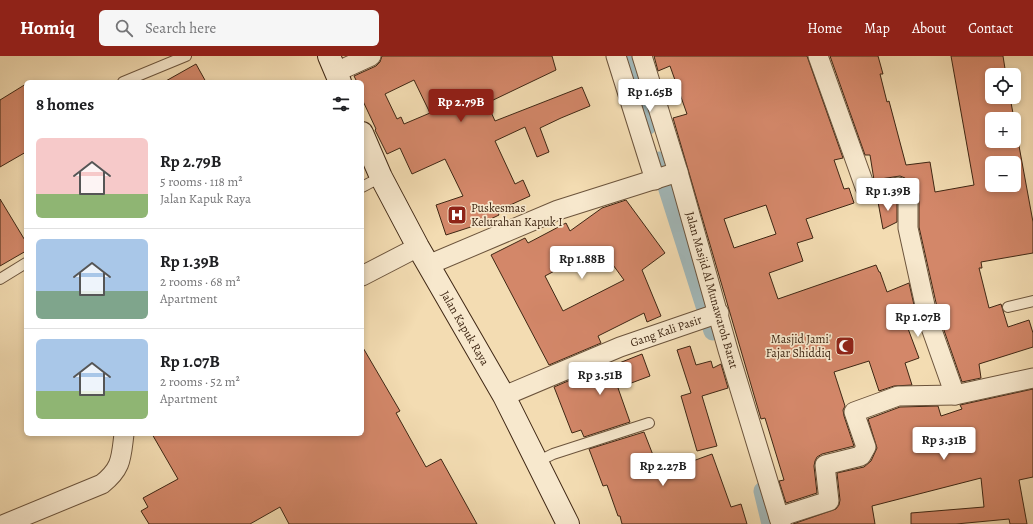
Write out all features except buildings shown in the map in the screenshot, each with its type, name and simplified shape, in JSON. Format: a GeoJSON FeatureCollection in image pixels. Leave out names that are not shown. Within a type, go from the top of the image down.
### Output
{"type":"FeatureCollection","features":[{"type":"Feature","properties":{"kind":"main road","name":"Jalan Kapuk Raya"},"geometry":{"type":"LineString","coordinates":[[364,138],[381,177],[423,256],[504,396],[568,524]]}},
{"type":"Feature","properties":{"kind":"street"},"geometry":{"type":"LineString","coordinates":[[335,70],[371,56]]}},
{"type":"Feature","properties":{"kind":"street"},"geometry":{"type":"LineString","coordinates":[[364,275],[558,210],[665,176],[637,83],[616,56]]}},
{"type":"Feature","properties":{"kind":"street","name":"Jalan Masjid Al Munawaroh Barat"},"geometry":{"type":"LineString","coordinates":[[642,56],[637,83],[665,176],[712,316],[728,350],[780,520]]}},
{"type":"Feature","properties":{"kind":"street"},"geometry":{"type":"LineString","coordinates":[[818,56],[865,187],[873,192],[898,187],[908,195],[908,228],[928,319],[955,395]]}},
{"type":"Feature","properties":{"kind":"street","name":"Gang Kali Pasir"},"geometry":{"type":"LineString","coordinates":[[504,396],[620,347],[712,316]]}},
{"type":"Feature","properties":{"kind":"street"},"geometry":{"type":"LineString","coordinates":[[780,520],[829,500],[825,465],[861,456],[866,447],[854,412],[898,396],[955,395],[1033,378]]}},
{"type":"Feature","properties":{"kind":"street"},"geometry":{"type":"LineString","coordinates":[[5,524],[102,484],[118,468],[124,436]]}},
{"type":"Feature","properties":{"kind":"lane"},"geometry":{"type":"LineString","coordinates":[[127,80],[186,56]]}},
{"type":"Feature","properties":{"kind":"lane"},"geometry":{"type":"LineString","coordinates":[[364,186],[381,177]]}},
{"type":"Feature","properties":{"kind":"lane"},"geometry":{"type":"LineString","coordinates":[[0,279],[24,264]]}},
{"type":"Feature","properties":{"kind":"lane"},"geometry":{"type":"LineString","coordinates":[[1008,307],[1033,301]]}},
{"type":"Feature","properties":{"kind":"lane"},"geometry":{"type":"LineString","coordinates":[[537,462],[553,454],[649,422]]}},
{"type":"Feature","properties":{"kind":"waterway"},"geometry":{"type":"LineString","coordinates":[[627,56],[647,126]]}},
{"type":"Feature","properties":{"kind":"waterway"},"geometry":{"type":"LineString","coordinates":[[659,161],[713,331]]}},
{"type":"Feature","properties":{"kind":"waterway"},"geometry":{"type":"LineString","coordinates":[[763,491],[771,524]]}},
{"type":"Feature","properties":{"kind":"place","name":"Puskesmas Kelurahan Kapuk I"},"geometry":{"type":"Point","coordinates":[457,215]}},
{"type":"Feature","properties":{"kind":"place","name":"Masjid Jami' Fajar Shiddiq"},"geometry":{"type":"Point","coordinates":[845,346]}}]}
